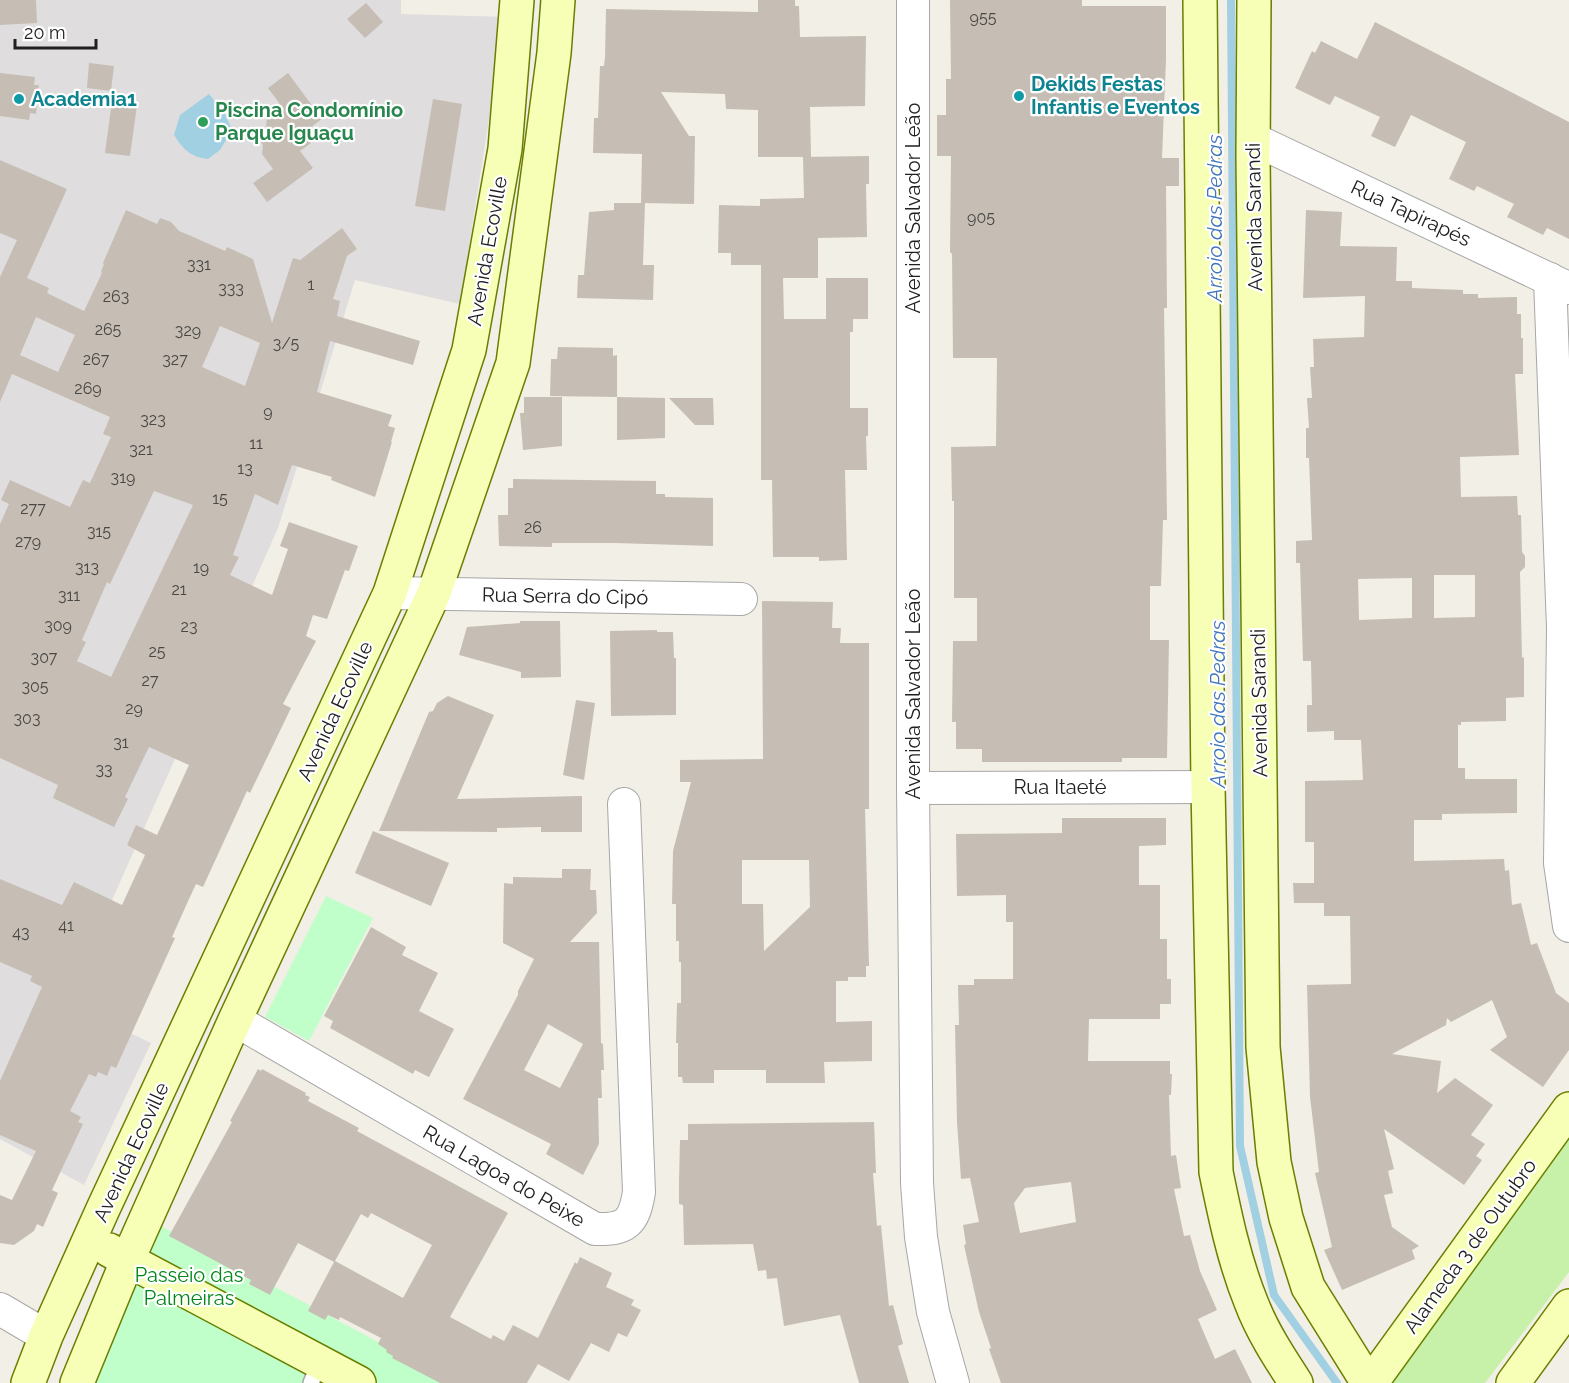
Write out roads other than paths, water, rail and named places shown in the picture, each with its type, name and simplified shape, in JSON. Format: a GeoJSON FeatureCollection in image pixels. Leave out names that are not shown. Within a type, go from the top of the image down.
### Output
{"type":"FeatureCollection","features":[{"type":"Feature","properties":{"kind":"street","name":"Avenida Salvador Leão"},"geometry":{"type":"LineString","coordinates":[[913,0],[913,788],[917,1183],[921,1237],[933,1312],[953,1383]]}},
{"type":"Feature","properties":{"kind":"street"},"geometry":{"type":"LineString","coordinates":[[1200,0],[1208,787],[1216,1172],[1228,1232],[1251,1302],[1273,1346],[1296,1383]]}},
{"type":"Feature","properties":{"kind":"street","name":"Avenida Sarandi"},"geometry":{"type":"LineString","coordinates":[[1254,0],[1253,139],[1263,1047],[1274,1162],[1286,1218],[1308,1287],[1370,1383]]}},
{"type":"Feature","properties":{"kind":"street"},"geometry":{"type":"LineString","coordinates":[[516,10],[536,16],[557,12]]}},
{"type":"Feature","properties":{"kind":"street","name":"Avenida Ecoville"},"geometry":{"type":"LineString","coordinates":[[28,1383],[46,1336],[89,1241],[390,593],[469,350],[505,149],[516,10]]}},
{"type":"Feature","properties":{"kind":"street","name":"Avenida Ecoville"},"geometry":{"type":"LineString","coordinates":[[76,1383],[128,1259],[235,1020],[434,593],[513,363],[557,12]]}},
{"type":"Feature","properties":{"kind":"street","name":"Rua Tapirapés"},"geometry":{"type":"LineString","coordinates":[[1253,139],[1560,284]]}},
{"type":"Feature","properties":{"kind":"street"},"geometry":{"type":"LineString","coordinates":[[1560,284],[1566,630],[1560,863],[1569,926]]}},
{"type":"Feature","properties":{"kind":"street","name":"Rua Serra do Cipó"},"geometry":{"type":"LineString","coordinates":[[390,593],[741,599]]}},
{"type":"Feature","properties":{"kind":"street","name":"Rua Itaeté"},"geometry":{"type":"LineString","coordinates":[[913,788],[1208,787]]}},
{"type":"Feature","properties":{"kind":"street","name":"Rua Lagoa do Peixe"},"geometry":{"type":"LineString","coordinates":[[235,1020],[595,1229],[614,1230],[630,1222],[636,1209],[639,1192],[624,804]]}},
{"type":"Feature","properties":{"kind":"street","name":"Alameda 3 de Outubro"},"geometry":{"type":"LineString","coordinates":[[1370,1383],[1569,1109]]}},
{"type":"Feature","properties":{"kind":"street"},"geometry":{"type":"LineString","coordinates":[[89,1241],[128,1259],[315,1372],[359,1383]]}},
{"type":"Feature","properties":{"kind":"street"},"geometry":{"type":"LineString","coordinates":[[1513,1383],[1569,1306]]}},
{"type":"Feature","properties":{"kind":"street"},"geometry":{"type":"LineString","coordinates":[[0,1309],[46,1336]]}},
{"type":"Feature","properties":{"kind":"water","name":"Piscina Condomínio Parque Iguaçu"},"geometry":{"type":"Polygon","coordinates":[[[209,94],[225,114],[232,130],[220,150],[208,159],[188,152],[174,135],[180,115],[209,94]]]}},
{"type":"Feature","properties":{"kind":"waterway","name":"Arroio das Pedras"},"geometry":{"type":"LineString","coordinates":[[1231,0],[1240,1146],[1274,1295],[1337,1383]]}},
{"type":"Feature","properties":{"kind":"place","name":"Dekids Festas Infantis e Eventos"},"geometry":{"type":"Point","coordinates":[1019,96]}},
{"type":"Feature","properties":{"kind":"place","name":"Academia1"},"geometry":{"type":"Point","coordinates":[19,99]}},
{"type":"Feature","properties":{"kind":"place","name":"Piscina Condomínio Parque Iguaçu"},"geometry":{"type":"Point","coordinates":[203,122]}},
{"type":"Feature","properties":{"kind":"park label","name":"Passeio das Palmeiras"},"geometry":{"type":"Point","coordinates":[189,1286]}}]}
